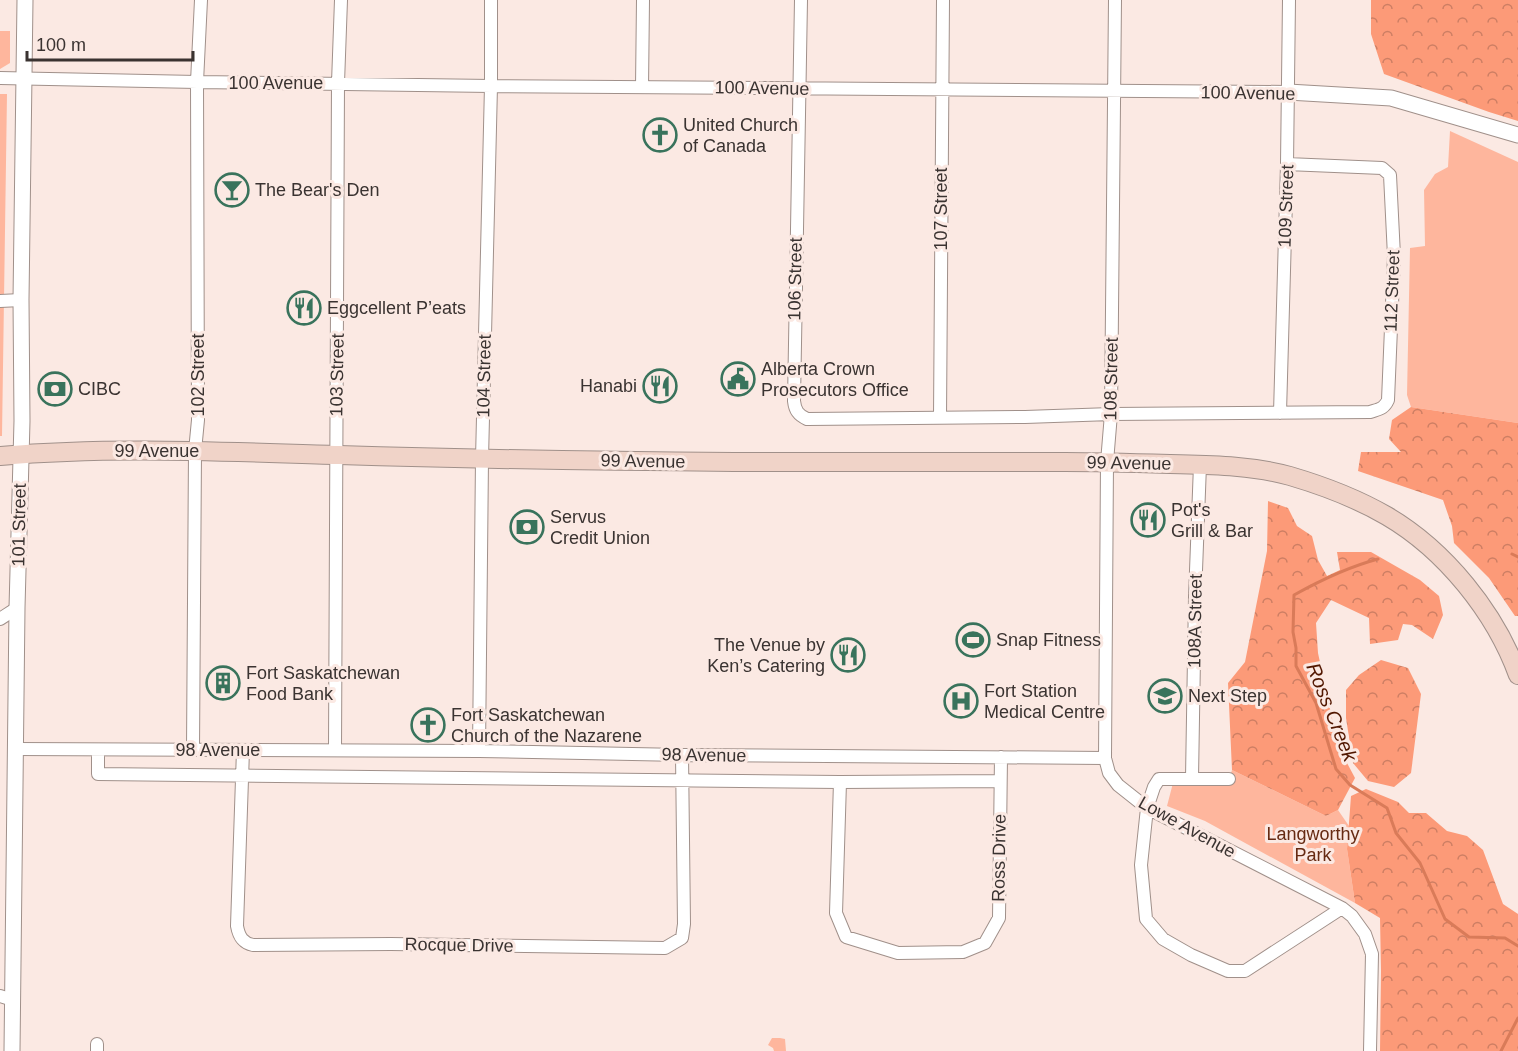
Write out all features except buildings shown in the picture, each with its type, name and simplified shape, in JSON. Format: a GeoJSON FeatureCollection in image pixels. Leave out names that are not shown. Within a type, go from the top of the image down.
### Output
{"type":"FeatureCollection","features":[{"type":"Feature","properties":{"kind":"main road","name":"99 Avenue"},"geometry":{"type":"LineString","coordinates":[[0,456],[195,450],[482,459],[726,462],[1107,462],[1254,469],[1285,475],[1346,495],[1391,518],[1430,548],[1456,574],[1485,610],[1504,641],[1518,675]]}},
{"type":"Feature","properties":{"kind":"street","name":"101 Street"},"geometry":{"type":"LineString","coordinates":[[12,1051],[7,998],[22,421],[21,300],[25,0]]}},
{"type":"Feature","properties":{"kind":"street","name":"102 Street"},"geometry":{"type":"LineString","coordinates":[[193,750],[195,450],[198,420],[197,82],[201,0]]}},
{"type":"Feature","properties":{"kind":"street","name":"103 Street"},"geometry":{"type":"LineString","coordinates":[[335,750],[338,83],[341,0]]}},
{"type":"Feature","properties":{"kind":"street","name":"104 Street"},"geometry":{"type":"LineString","coordinates":[[479,751],[491,0]]}},
{"type":"Feature","properties":{"kind":"street"},"geometry":{"type":"LineString","coordinates":[[642,87],[643,0]]}},
{"type":"Feature","properties":{"kind":"street","name":"106 Street"},"geometry":{"type":"LineString","coordinates":[[801,0],[795,409],[803,417],[812,420],[940,418]]}},
{"type":"Feature","properties":{"kind":"street","name":"107 Street"},"geometry":{"type":"LineString","coordinates":[[940,418],[943,0]]}},
{"type":"Feature","properties":{"kind":"street","name":"108 Street"},"geometry":{"type":"LineString","coordinates":[[1105,758],[1107,462],[1111,414],[1115,0]]}},
{"type":"Feature","properties":{"kind":"street","name":"109 Street"},"geometry":{"type":"LineString","coordinates":[[1280,413],[1289,0]]}},
{"type":"Feature","properties":{"kind":"street","name":"100 Avenue"},"geometry":{"type":"LineString","coordinates":[[0,78],[491,86],[1288,92],[1391,98],[1518,135]]}},
{"type":"Feature","properties":{"kind":"street","name":"112 Street"},"geometry":{"type":"LineString","coordinates":[[1280,413],[1370,412],[1386,405],[1394,255],[1390,175],[1382,168],[1287,164]]}},
{"type":"Feature","properties":{"kind":"street"},"geometry":{"type":"LineString","coordinates":[[0,301],[21,300]]}},
{"type":"Feature","properties":{"kind":"street"},"geometry":{"type":"LineString","coordinates":[[940,418],[1280,413]]}},
{"type":"Feature","properties":{"kind":"street","name":"108A Street"},"geometry":{"type":"LineString","coordinates":[[1192,778],[1200,465]]}},
{"type":"Feature","properties":{"kind":"street"},"geometry":{"type":"LineString","coordinates":[[0,619],[17,608]]}},
{"type":"Feature","properties":{"kind":"street","name":"98 Avenue"},"geometry":{"type":"LineString","coordinates":[[15,749],[479,751],[1105,758]]}},
{"type":"Feature","properties":{"kind":"street"},"geometry":{"type":"LineString","coordinates":[[98,750],[98,774],[840,782],[1000,781]]}},
{"type":"Feature","properties":{"kind":"street","name":"Rocque Drive"},"geometry":{"type":"LineString","coordinates":[[243,750],[237,926],[238,934],[243,940],[254,945],[391,944],[665,948],[682,938],[684,924],[682,755]]}},
{"type":"Feature","properties":{"kind":"street","name":"Ross Drive"},"geometry":{"type":"LineString","coordinates":[[840,782],[836,913],[846,937],[898,953],[963,952],[985,943],[999,918],[1001,757]]}},
{"type":"Feature","properties":{"kind":"street","name":"Lowe Avenue"},"geometry":{"type":"LineString","coordinates":[[1105,758],[1109,773],[1118,785],[1147,808],[1342,908],[1352,916],[1365,934],[1372,954],[1371,1051]]}},
{"type":"Feature","properties":{"kind":"street"},"geometry":{"type":"LineString","coordinates":[[1229,779],[1159,779],[1154,787],[1147,808],[1141,865],[1146,919],[1163,939],[1191,955],[1228,971],[1245,971],[1342,908]]}},
{"type":"Feature","properties":{"kind":"green space"},"geometry":{"type":"Polygon","coordinates":[[[1371,0],[1518,0],[1518,121],[1384,74],[1371,34],[1371,0]]]}},
{"type":"Feature","properties":{"kind":"green space"},"geometry":{"type":"Polygon","coordinates":[[[0,31],[10,31],[10,63],[0,69],[0,31]]]}},
{"type":"Feature","properties":{"kind":"green space"},"geometry":{"type":"Polygon","coordinates":[[[0,94],[7,94],[2,436],[0,436],[0,94]]]}},
{"type":"Feature","properties":{"kind":"green space"},"geometry":{"type":"Polygon","coordinates":[[[1450,131],[1518,162],[1518,423],[1411,407],[1407,395],[1410,248],[1425,246],[1424,190],[1435,174],[1448,167],[1450,131]]]}},
{"type":"Feature","properties":{"kind":"green space"},"geometry":{"type":"Polygon","coordinates":[[[1411,407],[1518,423],[1518,616],[1515,616],[1489,578],[1454,543],[1452,526],[1443,500],[1358,471],[1361,452],[1401,452],[1389,439],[1392,420],[1411,407]]]}},
{"type":"Feature","properties":{"kind":"green space"},"geometry":{"type":"Polygon","coordinates":[[[1268,501],[1288,508],[1297,526],[1312,536],[1318,560],[1327,576],[1340,570],[1337,552],[1371,552],[1420,580],[1439,596],[1443,615],[1433,639],[1412,625],[1403,624],[1398,640],[1370,644],[1369,618],[1331,600],[1316,623],[1318,653],[1338,746],[1355,778],[1338,810],[1326,816],[1232,770],[1228,683],[1245,662],[1267,551],[1268,501]]]}},
{"type":"Feature","properties":{"kind":"green space"},"geometry":{"type":"Polygon","coordinates":[[[1381,660],[1408,668],[1421,694],[1411,773],[1394,787],[1368,781],[1353,763],[1346,718],[1346,690],[1359,675],[1381,660]]]}},
{"type":"Feature","properties":{"kind":"green space","name":"Langworthy Park"},"geometry":{"type":"Polygon","coordinates":[[[1232,770],[1326,816],[1338,810],[1349,826],[1347,849],[1355,903],[1205,821],[1167,806],[1173,783],[1229,780],[1232,770]]]}},
{"type":"Feature","properties":{"kind":"green space"},"geometry":{"type":"Polygon","coordinates":[[[1366,789],[1398,802],[1409,813],[1426,813],[1447,831],[1467,836],[1483,850],[1503,904],[1518,914],[1518,1051],[1380,1051],[1380,918],[1355,903],[1347,849],[1351,796],[1366,789]]]}},
{"type":"Feature","properties":{"kind":"green space"},"geometry":{"type":"Polygon","coordinates":[[[772,1038],[785,1039],[786,1051],[774,1051],[768,1045],[772,1038]]]}},
{"type":"Feature","properties":{"kind":"waterway","name":"Ross Creek"},"geometry":{"type":"LineString","coordinates":[[1512,554],[1518,557]]}},
{"type":"Feature","properties":{"kind":"waterway","name":"Ross Creek"},"geometry":{"type":"LineString","coordinates":[[1378,559],[1335,574],[1294,595],[1293,632],[1296,666],[1316,703],[1336,769],[1350,785],[1387,808],[1396,833],[1420,863],[1445,919],[1469,937],[1505,938],[1518,946]]}},
{"type":"Feature","properties":{"kind":"waterway","name":"Ross Creek"},"geometry":{"type":"LineString","coordinates":[[1501,1051],[1518,1018]]}},
{"type":"Feature","properties":{"kind":"place","name":"United Church of Canada"},"geometry":{"type":"Point","coordinates":[660,135]}},
{"type":"Feature","properties":{"kind":"place","name":"The Bear's Den"},"geometry":{"type":"Point","coordinates":[232,190]}},
{"type":"Feature","properties":{"kind":"place","name":"Eggcellent P’eats"},"geometry":{"type":"Point","coordinates":[304,308]}},
{"type":"Feature","properties":{"kind":"place","name":"Alberta Crown Prosecutors Office"},"geometry":{"type":"Point","coordinates":[738,379]}},
{"type":"Feature","properties":{"kind":"place","name":"Hanabi"},"geometry":{"type":"Point","coordinates":[660,386]}},
{"type":"Feature","properties":{"kind":"place","name":"CIBC"},"geometry":{"type":"Point","coordinates":[55,389]}},
{"type":"Feature","properties":{"kind":"place","name":"Pot's Grill & Bar"},"geometry":{"type":"Point","coordinates":[1148,520]}},
{"type":"Feature","properties":{"kind":"place","name":"Servus Credit Union"},"geometry":{"type":"Point","coordinates":[527,527]}},
{"type":"Feature","properties":{"kind":"place","name":"Snap Fitness"},"geometry":{"type":"Point","coordinates":[973,640]}},
{"type":"Feature","properties":{"kind":"place","name":"The Venue by Ken’s Catering"},"geometry":{"type":"Point","coordinates":[848,655]}},
{"type":"Feature","properties":{"kind":"place","name":"Fort Saskatchewan Food Bank"},"geometry":{"type":"Point","coordinates":[223,683]}},
{"type":"Feature","properties":{"kind":"place","name":"Next Step"},"geometry":{"type":"Point","coordinates":[1165,696]}},
{"type":"Feature","properties":{"kind":"place","name":"Fort Station Medical Centre"},"geometry":{"type":"Point","coordinates":[961,701]}},
{"type":"Feature","properties":{"kind":"place","name":"Fort Saskatchewan Church of the Nazarene"},"geometry":{"type":"Point","coordinates":[428,725]}}]}
